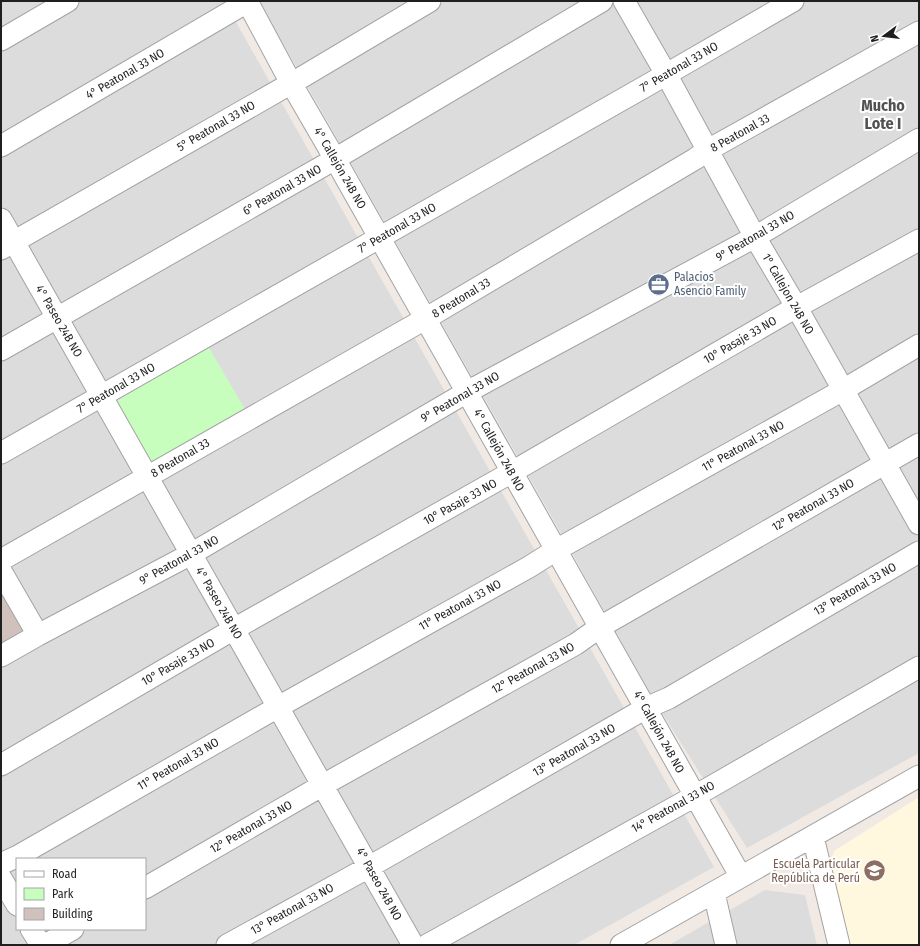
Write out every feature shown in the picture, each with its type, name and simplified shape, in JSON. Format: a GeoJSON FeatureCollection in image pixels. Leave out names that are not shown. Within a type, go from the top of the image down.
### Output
{"type":"FeatureCollection","features":[{"type":"Feature","properties":{"kind":"street"},"geometry":{"type":"LineString","coordinates":[[1,40],[68,1]]}},
{"type":"Feature","properties":{"kind":"street","name":"4° Callejón 24B NO"},"geometry":{"type":"LineString","coordinates":[[248,1],[291,83],[741,877]]}},
{"type":"Feature","properties":{"kind":"street","name":"4° Peatonal 33 NO"},"geometry":{"type":"LineString","coordinates":[[1,146],[248,1]]}},
{"type":"Feature","properties":{"kind":"street","name":"5° Peatonal 33 NO"},"geometry":{"type":"LineString","coordinates":[[8,245],[291,83],[430,1]]}},
{"type":"Feature","properties":{"kind":"street","name":"6° Peatonal 33 NO"},"geometry":{"type":"LineString","coordinates":[[1,350],[335,159],[602,1]]}},
{"type":"Feature","properties":{"kind":"street","name":"1° Callejon 24B NO"},"geometry":{"type":"LineString","coordinates":[[624,1],[666,74],[755,237],[797,308],[919,524]]}},
{"type":"Feature","properties":{"kind":"street","name":"7° Peatonal 33 NO"},"geometry":{"type":"LineString","coordinates":[[1,453],[793,1]]}},
{"type":"Feature","properties":{"kind":"street","name":"8 Peatonal 33"},"geometry":{"type":"LineString","coordinates":[[1,560],[425,319],[695,160],[708,150],[919,32]]}},
{"type":"Feature","properties":{"kind":"street","name":"9° Peatonal 33 NO"},"geometry":{"type":"LineString","coordinates":[[1,656],[191,554],[467,392],[755,237],[919,139]]}},
{"type":"Feature","properties":{"kind":"street","name":"4° Paseo 24B NO"},"geometry":{"type":"LineString","coordinates":[[1,219],[8,245],[57,318],[413,945]]}},
{"type":"Feature","properties":{"kind":"street","name":"10° Pasaje 33 NO"},"geometry":{"type":"LineString","coordinates":[[1,765],[234,629],[919,240]]}},
{"type":"Feature","properties":{"kind":"street","name":"11° Peatonal 33 NO"},"geometry":{"type":"LineString","coordinates":[[1,864],[18,856],[278,707],[843,390],[919,345]]}},
{"type":"Feature","properties":{"kind":"street","name":"12° Peatonal 33 NO"},"geometry":{"type":"LineString","coordinates":[[146,887],[323,785],[576,644],[600,627],[919,444]]}},
{"type":"Feature","properties":{"kind":"street","name":"13° Peatonal 33 NO"},"geometry":{"type":"LineString","coordinates":[[228,945],[369,867],[646,708],[669,698],[919,552]]}},
{"type":"Feature","properties":{"kind":"street"},"geometry":{"type":"LineString","coordinates":[[1,570],[38,635]]}},
{"type":"Feature","properties":{"kind":"street","name":"14° Peatonal 33 NO"},"geometry":{"type":"LineString","coordinates":[[427,945],[695,796],[919,667]]}},
{"type":"Feature","properties":{"kind":"street"},"geometry":{"type":"LineString","coordinates":[[632,942],[741,877],[919,776]]}},
{"type":"Feature","properties":{"kind":"street"},"geometry":{"type":"LineString","coordinates":[[813,837],[839,945]]}},
{"type":"Feature","properties":{"kind":"street"},"geometry":{"type":"LineString","coordinates":[[1,878],[16,903]]}},
{"type":"Feature","properties":{"kind":"street"},"geometry":{"type":"LineString","coordinates":[[714,893],[726,945]]}},
{"type":"Feature","properties":{"kind":"street"},"geometry":{"type":"LineString","coordinates":[[32,930],[41,945]]}},
{"type":"Feature","properties":{"kind":"street"},"geometry":{"type":"LineString","coordinates":[[45,945],[71,930]]}},
{"type":"Feature","properties":{"kind":"shaded area"},"geometry":{"type":"Polygon","coordinates":[[[1,1],[224,1],[714,867],[574,945],[1,945],[1,1]]]}},
{"type":"Feature","properties":{"kind":"shaded area"},"geometry":{"type":"Polygon","coordinates":[[[259,1],[919,1],[919,753],[747,848],[652,697],[562,535],[259,1]]]}},
{"type":"Feature","properties":{"kind":"shaded area","name":"Escuela Particular República de Perú"},"geometry":{"type":"Polygon","coordinates":[[[919,797],[919,945],[850,945],[830,864],[834,851],[919,797]]]}},
{"type":"Feature","properties":{"kind":"shaded area"},"geometry":{"type":"Polygon","coordinates":[[[765,890],[805,895],[817,945],[669,945],[765,890]]]}},
{"type":"Feature","properties":{"kind":"green space"},"geometry":{"type":"Polygon","coordinates":[[[208,346],[247,413],[153,468],[117,401],[208,346]]]}},
{"type":"Feature","properties":{"kind":"building"},"geometry":{"type":"Polygon","coordinates":[[[1,593],[27,637],[1,652],[1,593]]]}},
{"type":"Feature","properties":{"kind":"place","name":"Palacios Asencio Family"},"geometry":{"type":"Point","coordinates":[658,284]}},
{"type":"Feature","properties":{"kind":"place","name":"Escuela Particular República de Perú"},"geometry":{"type":"Point","coordinates":[875,871]}},
{"type":"Feature","properties":{"kind":"district","name":"Mucho Lote I"},"geometry":{"type":"Point","coordinates":[883,114]}}]}
